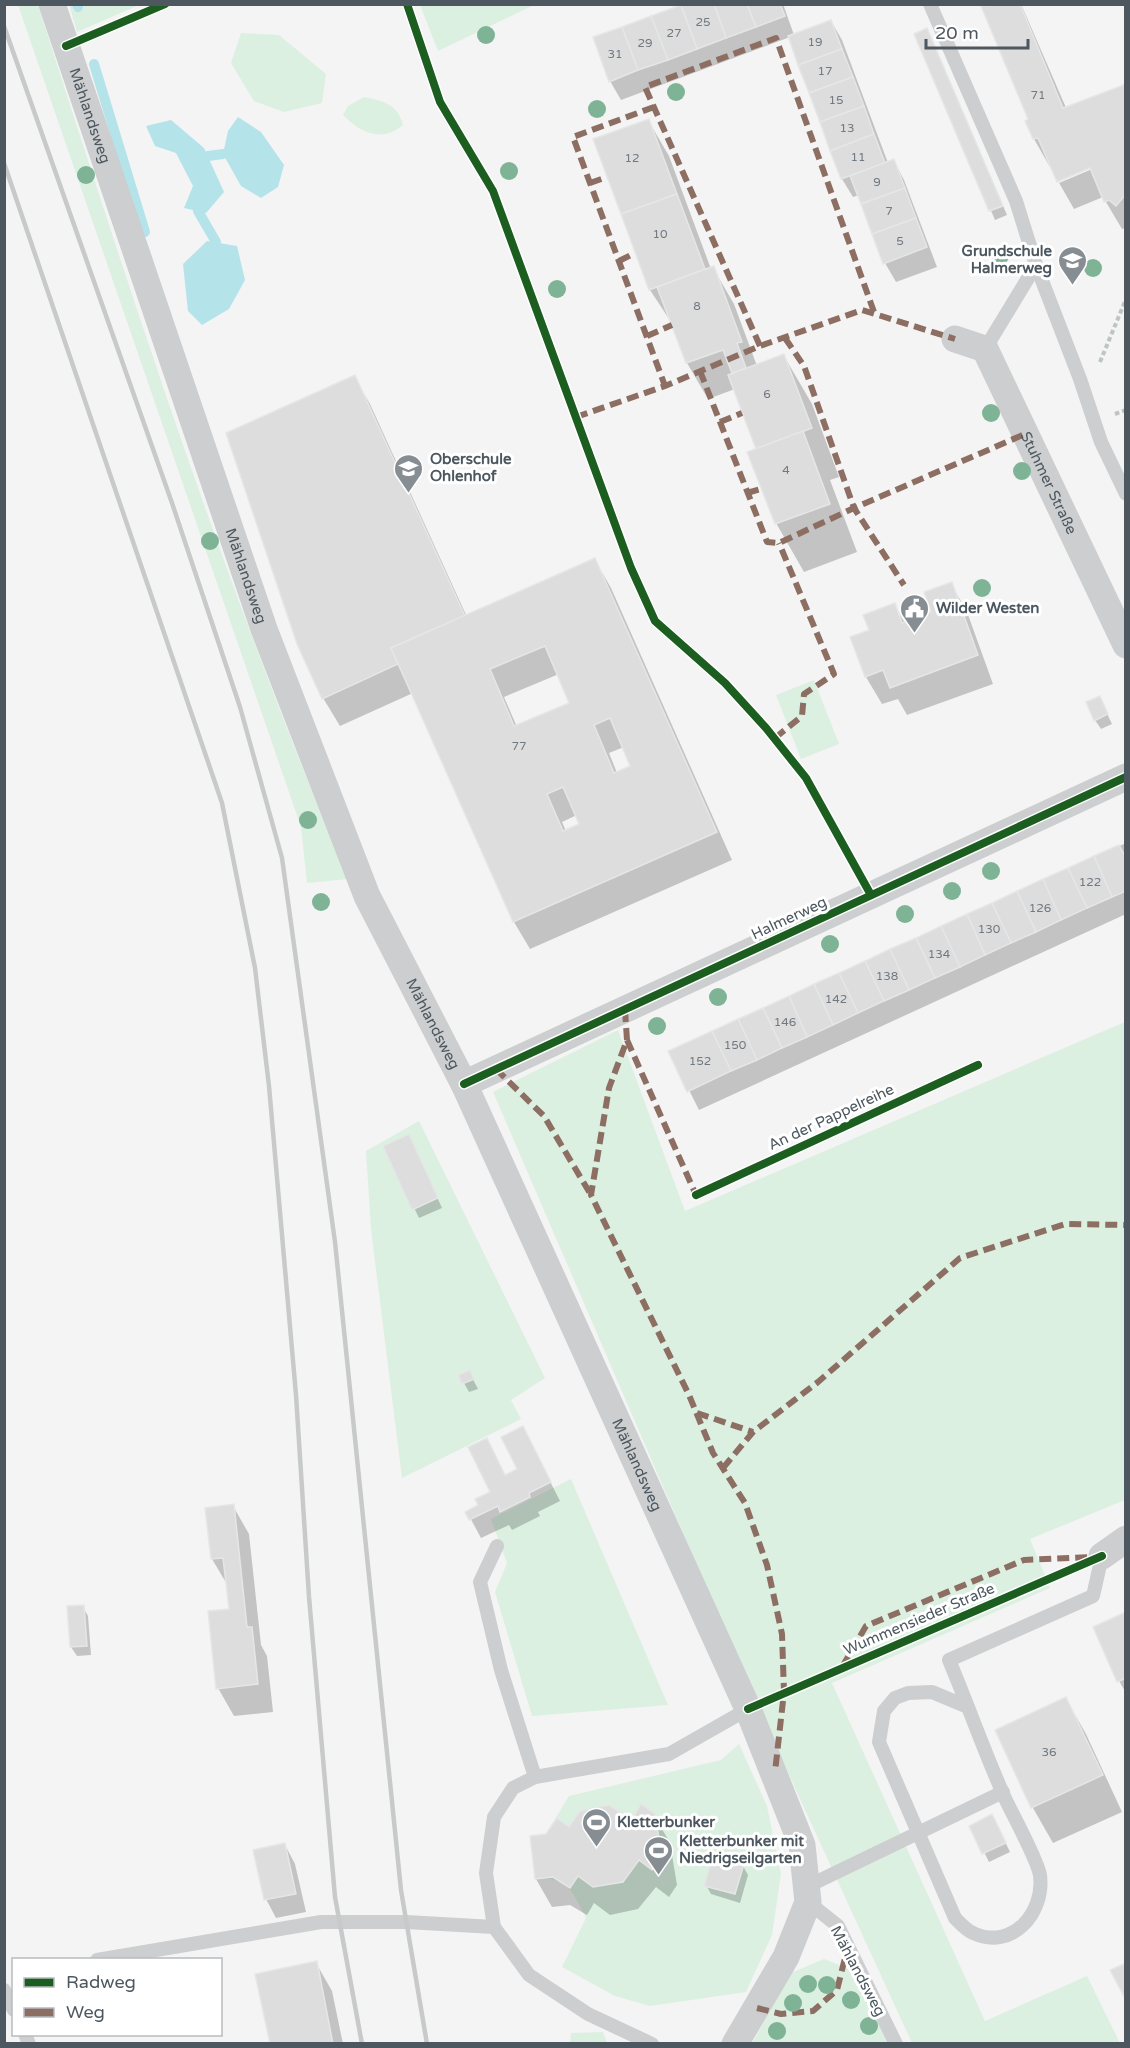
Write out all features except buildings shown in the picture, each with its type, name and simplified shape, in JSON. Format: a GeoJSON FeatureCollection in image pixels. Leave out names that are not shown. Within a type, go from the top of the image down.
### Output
{"type":"FeatureCollection","features":[{"type":"Feature","properties":{"kind":"street","name":"Mählandsweg"},"geometry":{"type":"LineString","coordinates":[[52,4],[264,629],[368,896],[464,1084],[748,1708],[801,1845],[807,1894]]}},
{"type":"Feature","properties":{"kind":"street"},"geometry":{"type":"LineString","coordinates":[[955,339],[985,349]]}},
{"type":"Feature","properties":{"kind":"street","name":"Stuhmer Straße"},"geometry":{"type":"LineString","coordinates":[[985,349],[1125,645]]}},
{"type":"Feature","properties":{"kind":"street","name":"Halmerweg"},"geometry":{"type":"LineString","coordinates":[[464,1084],[1125,777]]}},
{"type":"Feature","properties":{"kind":"street"},"geometry":{"type":"LineString","coordinates":[[1102,1556],[1125,1539]]}},
{"type":"Feature","properties":{"kind":"street"},"geometry":{"type":"LineString","coordinates":[[735,2043],[786,1957],[807,1894]]}},
{"type":"Feature","properties":{"kind":"lane"},"geometry":{"type":"LineString","coordinates":[[930,4],[1016,201],[1036,265],[1080,379],[1101,442],[1125,494]]}},
{"type":"Feature","properties":{"kind":"lane"},"geometry":{"type":"LineString","coordinates":[[985,349],[1036,265]]}},
{"type":"Feature","properties":{"kind":"lane"},"geometry":{"type":"LineString","coordinates":[[497,1546],[480,1582],[501,1670],[535,1777]]}},
{"type":"Feature","properties":{"kind":"lane"},"geometry":{"type":"LineString","coordinates":[[968,1707],[932,1692],[908,1693],[895,1698],[884,1711],[879,1742],[955,1918],[972,1933],[992,1937],[1013,1934],[1028,1922],[1039,1899],[1040,1874],[1003,1792],[949,1660],[1093,1596],[1102,1556]]}},
{"type":"Feature","properties":{"kind":"lane"},"geometry":{"type":"LineString","coordinates":[[652,2043],[588,2014],[529,1974],[494,1927],[486,1873],[494,1817],[513,1788],[535,1777],[669,1754],[748,1708]]}},
{"type":"Feature","properties":{"kind":"lane"},"geometry":{"type":"LineString","coordinates":[[807,1894],[1003,1792]]}},
{"type":"Feature","properties":{"kind":"lane","name":"Mählandsweg"},"geometry":{"type":"LineString","coordinates":[[807,1894],[838,1926],[897,2043]]}},
{"type":"Feature","properties":{"kind":"lane"},"geometry":{"type":"LineString","coordinates":[[103,1958],[321,1922],[406,1922],[494,1927]]}},
{"type":"Feature","properties":{"kind":"lane"},"geometry":{"type":"LineString","coordinates":[[4,1990],[12,2006]]}},
{"type":"Feature","properties":{"kind":"path"},"geometry":{"type":"LineString","coordinates":[[1080,379],[1101,360],[1125,299]]}},
{"type":"Feature","properties":{"kind":"green space"},"geometry":{"type":"Polygon","coordinates":[[[69,4],[139,4],[139,5],[77,32],[69,4]]]}},
{"type":"Feature","properties":{"kind":"green space"},"geometry":{"type":"Polygon","coordinates":[[[18,5],[38,5],[109,226],[222,555],[304,772],[348,879],[307,883],[301,827],[18,5]]]}},
{"type":"Feature","properties":{"kind":"green space"},"geometry":{"type":"Polygon","coordinates":[[[420,5],[534,5],[438,51],[420,5]]]}},
{"type":"Feature","properties":{"kind":"green space"},"geometry":{"type":"Polygon","coordinates":[[[241,33],[279,35],[326,74],[322,103],[284,112],[254,101],[231,63],[241,33]]]}},
{"type":"Feature","properties":{"kind":"green space"},"geometry":{"type":"Polygon","coordinates":[[[364,97],[378,100],[394,108],[403,125],[387,134],[372,133],[357,127],[343,115],[348,106],[364,97]]]}},
{"type":"Feature","properties":{"kind":"green space"},"geometry":{"type":"Polygon","coordinates":[[[814,680],[839,744],[801,759],[776,695],[814,680]]]}},
{"type":"Feature","properties":{"kind":"green space"},"geometry":{"type":"Polygon","coordinates":[[[1125,1022],[1125,1500],[1030,1539],[1050,1588],[832,1683],[985,2021],[1087,1976],[1120,2043],[912,2043],[761,1714],[493,1092],[618,1030],[685,1211],[1125,1022]]]}},
{"type":"Feature","properties":{"kind":"green space"},"geometry":{"type":"Polygon","coordinates":[[[419,1121],[545,1378],[511,1400],[521,1419],[402,1478],[371,1229],[366,1151],[419,1121]]]}},
{"type":"Feature","properties":{"kind":"green space"},"geometry":{"type":"Polygon","coordinates":[[[571,1479],[668,1705],[532,1716],[495,1592],[507,1563],[491,1519],[571,1479]]]}},
{"type":"Feature","properties":{"kind":"green space","name":"Kletterbunker mit Niedrigseilgarten"},"geometry":{"type":"Polygon","coordinates":[[[739,1744],[767,1806],[781,1874],[772,1935],[746,1992],[650,2006],[615,1996],[562,1967],[586,1918],[568,1887],[555,1880],[535,1879],[530,1836],[546,1834],[569,1796],[721,1760],[739,1744]]]}},
{"type":"Feature","properties":{"kind":"green space"},"geometry":{"type":"Polygon","coordinates":[[[824,1959],[857,1972],[894,2044],[752,2044],[791,1973],[824,1959]]]}},
{"type":"Feature","properties":{"kind":"green space"},"geometry":{"type":"Polygon","coordinates":[[[603,2032],[607,2043],[570,2043],[571,2033],[603,2032]]]}},
{"type":"Feature","properties":{"kind":"water"},"geometry":{"type":"Polygon","coordinates":[[[238,117],[261,132],[284,165],[278,187],[261,198],[241,186],[223,154],[228,131],[238,117]]]}},
{"type":"Feature","properties":{"kind":"water"},"geometry":{"type":"Polygon","coordinates":[[[171,120],[204,148],[224,192],[206,213],[184,208],[193,186],[176,153],[155,146],[146,126],[171,120]]]}},
{"type":"Feature","properties":{"kind":"water"},"geometry":{"type":"Polygon","coordinates":[[[207,241],[237,246],[245,280],[229,309],[202,325],[188,311],[183,264],[207,241]]]}},
{"type":"Feature","properties":{"kind":"waterway"},"geometry":{"type":"LineString","coordinates":[[94,64],[145,232]]}},
{"type":"Feature","properties":{"kind":"waterway"},"geometry":{"type":"LineString","coordinates":[[208,156],[223,154]]}},
{"type":"Feature","properties":{"kind":"waterway"},"geometry":{"type":"LineString","coordinates":[[198,211],[216,242]]}},
{"type":"Feature","properties":{"kind":"railway"},"geometry":{"type":"LineString","coordinates":[[4,26],[172,503],[240,707],[282,858],[335,1242],[401,1890],[427,2044]]}},
{"type":"Feature","properties":{"kind":"railway"},"geometry":{"type":"LineString","coordinates":[[4,163],[222,803],[255,968],[269,1086],[296,1395],[309,1597],[335,1897],[362,2044]]}},
{"type":"Feature","properties":{"kind":"marked path"},"geometry":{"type":"LineString","coordinates":[[760,346],[645,87],[776,38],[874,312]]}},
{"type":"Feature","properties":{"kind":"marked path"},"geometry":{"type":"LineString","coordinates":[[654,107],[573,137],[665,386]]}},
{"type":"Feature","properties":{"kind":"marked path"},"geometry":{"type":"LineString","coordinates":[[590,183],[607,177]]}},
{"type":"Feature","properties":{"kind":"marked path"},"geometry":{"type":"LineString","coordinates":[[619,261],[635,253]]}},
{"type":"Feature","properties":{"kind":"marked path"},"geometry":{"type":"LineString","coordinates":[[576,417],[665,386],[760,346],[862,310],[955,339]]}},
{"type":"Feature","properties":{"kind":"marked path"},"geometry":{"type":"LineString","coordinates":[[647,336],[672,325]]}},
{"type":"Feature","properties":{"kind":"marked path"},"geometry":{"type":"LineString","coordinates":[[785,338],[804,366],[854,508],[904,585]]}},
{"type":"Feature","properties":{"kind":"marked path"},"geometry":{"type":"LineString","coordinates":[[700,371],[767,542],[779,543],[1025,434]]}},
{"type":"Feature","properties":{"kind":"marked path"},"geometry":{"type":"LineString","coordinates":[[720,422],[742,413]]}},
{"type":"Feature","properties":{"kind":"marked path"},"geometry":{"type":"LineString","coordinates":[[747,493],[761,489]]}},
{"type":"Feature","properties":{"kind":"marked path"},"geometry":{"type":"LineString","coordinates":[[775,738],[802,716],[804,694],[834,674],[779,543]]}},
{"type":"Feature","properties":{"kind":"marked path"},"geometry":{"type":"LineString","coordinates":[[625,1010],[627,1040],[609,1088],[591,1195],[689,1395],[713,1453],[745,1503],[767,1565],[782,1634],[784,1692],[775,1772]]}},
{"type":"Feature","properties":{"kind":"marked path"},"geometry":{"type":"LineString","coordinates":[[627,1040],[696,1195]]}},
{"type":"Feature","properties":{"kind":"marked path"},"geometry":{"type":"LineString","coordinates":[[496,1069],[544,1116],[591,1195]]}},
{"type":"Feature","properties":{"kind":"marked path"},"geometry":{"type":"LineString","coordinates":[[723,1468],[753,1432],[818,1382],[960,1258],[1065,1224],[1126,1225]]}},
{"type":"Feature","properties":{"kind":"marked path"},"geometry":{"type":"LineString","coordinates":[[697,1413],[753,1432]]}},
{"type":"Feature","properties":{"kind":"marked path"},"geometry":{"type":"LineString","coordinates":[[842,1667],[866,1626],[1024,1560],[1090,1557]]}},
{"type":"Feature","properties":{"kind":"marked path"},"geometry":{"type":"LineString","coordinates":[[757,2008],[781,2014],[813,2011],[837,1990],[848,1946]]}},
{"type":"Feature","properties":{"kind":"cycle path"},"geometry":{"type":"LineString","coordinates":[[66,46],[165,4]]}},
{"type":"Feature","properties":{"kind":"cycle path"},"geometry":{"type":"LineString","coordinates":[[407,4],[440,102],[493,191],[631,568],[655,621],[725,683],[766,728],[806,778],[871,895]]}},
{"type":"Feature","properties":{"kind":"cycle path"},"geometry":{"type":"LineString","coordinates":[[464,1084],[1126,777]]}},
{"type":"Feature","properties":{"kind":"cycle path","name":"An der Pappelreihe"},"geometry":{"type":"LineString","coordinates":[[696,1195],[978,1065]]}},
{"type":"Feature","properties":{"kind":"cycle path","name":"Wummensieder Straße"},"geometry":{"type":"LineString","coordinates":[[748,1709],[1102,1556]]}},
{"type":"Feature","properties":{"kind":"place","name":"Grundschule Halmerweg"},"geometry":{"type":"Point","coordinates":[1073,286]}},
{"type":"Feature","properties":{"kind":"place","name":"Oberschule Ohlenhof"},"geometry":{"type":"Point","coordinates":[409,494]}},
{"type":"Feature","properties":{"kind":"place","name":"Wilder Westen"},"geometry":{"type":"Point","coordinates":[915,634]}},
{"type":"Feature","properties":{"kind":"place","name":"Kletterbunker"},"geometry":{"type":"Point","coordinates":[596,1848]}},
{"type":"Feature","properties":{"kind":"place","name":"Kletterbunker mit Niedrigseilgarten"},"geometry":{"type":"Point","coordinates":[658,1876]}}]}
